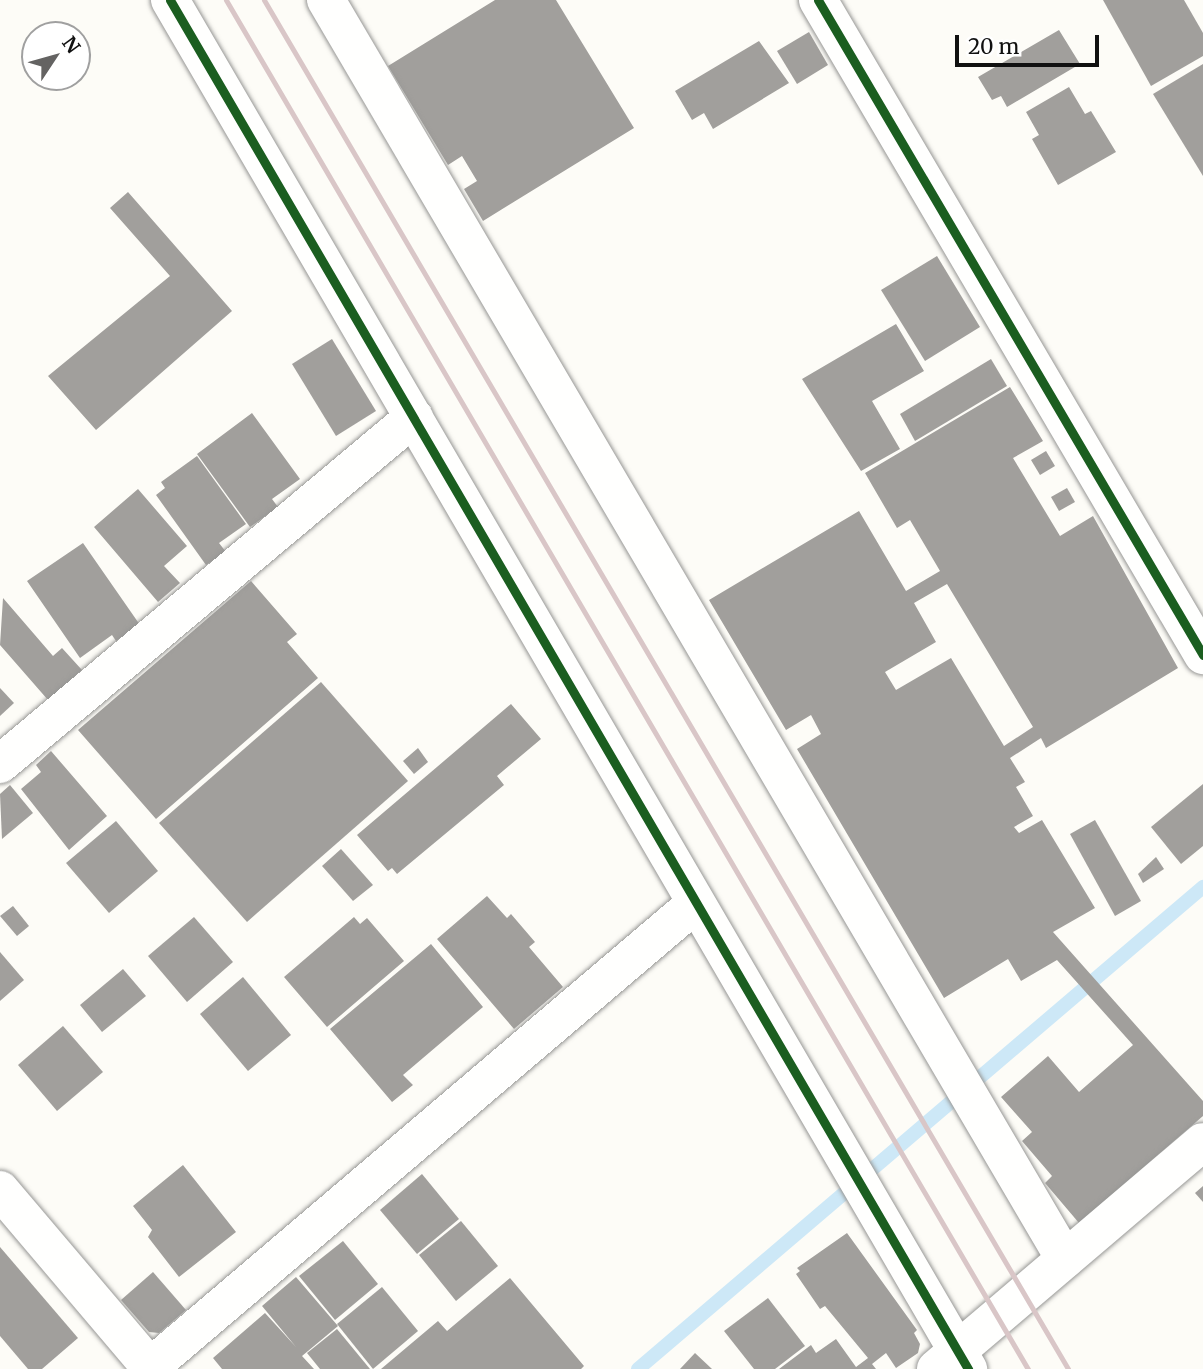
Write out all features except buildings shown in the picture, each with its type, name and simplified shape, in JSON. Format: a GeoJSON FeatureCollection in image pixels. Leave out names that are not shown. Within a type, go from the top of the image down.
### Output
{"type":"FeatureCollection","features":[{"type":"Feature","properties":{"kind":"street"},"geometry":{"type":"LineString","coordinates":[[170,0],[695,904],[953,1363],[1065,1259],[1203,1142]]}},
{"type":"Feature","properties":{"kind":"street"},"geometry":{"type":"LineString","coordinates":[[326,0],[1065,1259]]}},
{"type":"Feature","properties":{"kind":"street"},"geometry":{"type":"LineString","coordinates":[[818,0],[1203,655]]}},
{"type":"Feature","properties":{"kind":"street"},"geometry":{"type":"LineString","coordinates":[[0,764],[414,417]]}},
{"type":"Feature","properties":{"kind":"street"},"geometry":{"type":"LineString","coordinates":[[0,1190],[150,1368],[695,904]]}},
{"type":"Feature","properties":{"kind":"waterway"},"geometry":{"type":"LineString","coordinates":[[638,1369],[1203,887]]}},
{"type":"Feature","properties":{"kind":"railway"},"geometry":{"type":"LineString","coordinates":[[226,0],[1028,1369]]}},
{"type":"Feature","properties":{"kind":"railway"},"geometry":{"type":"LineString","coordinates":[[264,0],[1068,1369]]}},
{"type":"Feature","properties":{"kind":"cycle path"},"geometry":{"type":"LineString","coordinates":[[170,0],[968,1369]]}},
{"type":"Feature","properties":{"kind":"cycle path"},"geometry":{"type":"LineString","coordinates":[[818,0],[1203,655]]}}]}
